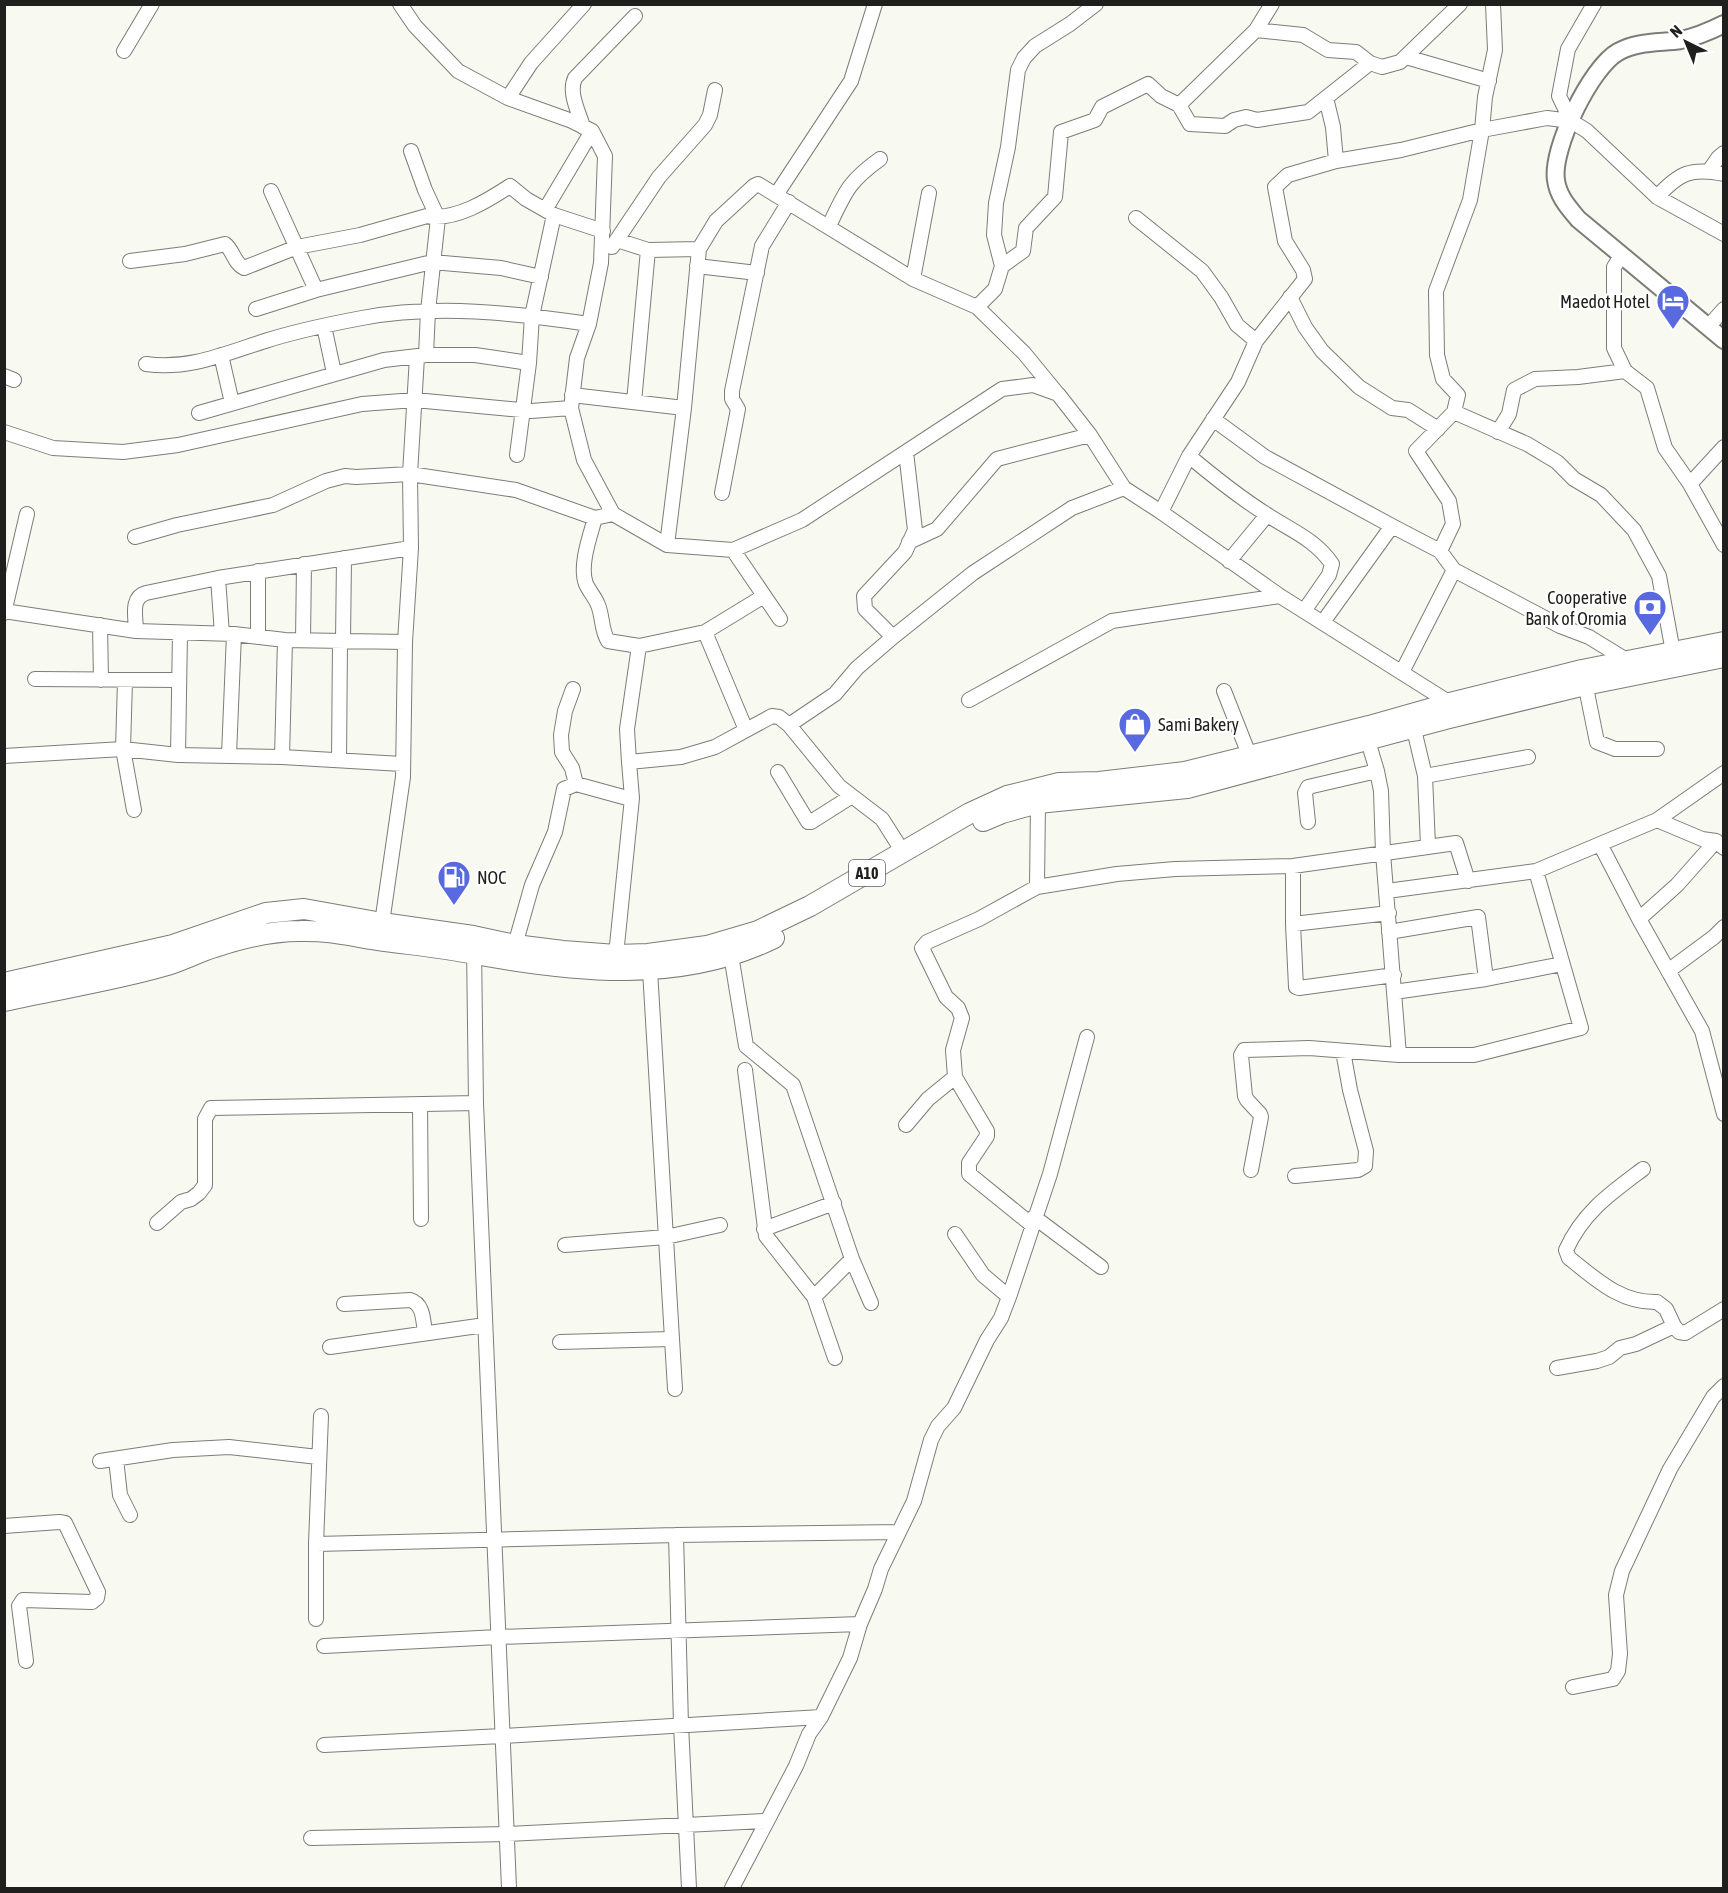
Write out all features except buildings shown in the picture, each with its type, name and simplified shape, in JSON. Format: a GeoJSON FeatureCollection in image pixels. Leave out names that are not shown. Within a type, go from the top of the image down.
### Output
{"type":"FeatureCollection","features":[{"type":"Feature","properties":{"kind":"highway","name":"A10"},"geometry":{"type":"LineString","coordinates":[[4,1000],[99,972],[266,913],[304,909],[382,923],[474,945],[510,961],[599,971],[650,970],[702,962],[759,945],[903,852],[970,813],[1007,796],[1059,783],[1098,782],[1185,772],[1412,721],[1583,678],[1628,661],[1724,642]]}},
{"type":"Feature","properties":{"kind":"highway","name":"A10"},"geometry":{"type":"LineString","coordinates":[[4,983],[166,965],[215,947],[260,935],[297,931],[333,931],[377,940],[515,945],[615,955],[679,951],[734,939],[813,911],[964,830],[1002,813],[1038,802],[1187,788],[1368,741],[1450,703],[1583,678],[1724,657]]}},
{"type":"Feature","properties":{"kind":"main road"},"geometry":{"type":"LineString","coordinates":[[1724,24],[1692,38],[1634,45],[1612,56],[1596,72],[1588,85],[1561,146],[1555,168],[1560,195],[1578,219],[1724,340]]}},
{"type":"Feature","properties":{"kind":"street"},"geometry":{"type":"LineString","coordinates":[[124,51],[152,4]]}},
{"type":"Feature","properties":{"kind":"street"},"geometry":{"type":"LineString","coordinates":[[400,4],[415,26],[459,70],[508,98],[588,129]]}},
{"type":"Feature","properties":{"kind":"street"},"geometry":{"type":"LineString","coordinates":[[508,98],[531,63],[584,4]]}},
{"type":"Feature","properties":{"kind":"street"},"geometry":{"type":"LineString","coordinates":[[776,195],[851,81],[875,4]]}},
{"type":"Feature","properties":{"kind":"street"},"geometry":{"type":"LineString","coordinates":[[977,307],[995,289],[1002,266],[994,235],[996,203],[1008,147],[1018,70],[1024,58],[1035,46],[1096,4]]}},
{"type":"Feature","properties":{"kind":"street"},"geometry":{"type":"LineString","coordinates":[[1179,105],[1256,30],[1272,4]]}},
{"type":"Feature","properties":{"kind":"street"},"geometry":{"type":"LineString","coordinates":[[1256,30],[1303,35],[1328,50],[1356,52],[1370,63],[1382,67],[1400,62],[1460,4]]}},
{"type":"Feature","properties":{"kind":"street"},"geometry":{"type":"LineString","coordinates":[[1440,551],[1453,524],[1449,501],[1416,451],[1454,412],[1458,395],[1443,379],[1437,355],[1436,291],[1470,201],[1488,81],[1495,50],[1493,4]]}},
{"type":"Feature","properties":{"kind":"street"},"geometry":{"type":"LineString","coordinates":[[1571,121],[1559,96],[1568,50],[1594,4]]}},
{"type":"Feature","properties":{"kind":"street"},"geometry":{"type":"LineString","coordinates":[[635,16],[574,78],[571,86],[588,129],[605,156],[601,263],[589,324],[577,358],[572,402],[585,460],[613,514],[668,545],[733,550],[801,520],[1002,389],[1033,385],[1058,394]]}},
{"type":"Feature","properties":{"kind":"street"},"geometry":{"type":"LineString","coordinates":[[1406,57],[1488,81]]}},
{"type":"Feature","properties":{"kind":"street"},"geometry":{"type":"LineString","coordinates":[[1002,266],[1023,251],[1026,228],[1055,196],[1061,132],[1095,120],[1102,107],[1148,84],[1161,96],[1179,105],[1190,124],[1225,126],[1234,120],[1246,117],[1257,120],[1308,112],[1370,63]]}},
{"type":"Feature","properties":{"kind":"street"},"geometry":{"type":"LineString","coordinates":[[601,263],[659,177],[705,125],[710,115],[715,90]]}},
{"type":"Feature","properties":{"kind":"street"},"geometry":{"type":"LineString","coordinates":[[1326,98],[1333,127],[1336,161]]}},
{"type":"Feature","properties":{"kind":"street"},"geometry":{"type":"LineString","coordinates":[[1161,512],[1189,456],[1238,382],[1256,341],[1305,279],[1303,270],[1286,241],[1275,188],[1288,175],[1336,161],[1401,150],[1482,130],[1547,118],[1571,121],[1587,131],[1657,197],[1724,234]]}},
{"type":"Feature","properties":{"kind":"street"},"geometry":{"type":"LineString","coordinates":[[517,455],[529,363],[532,316],[541,277],[550,212],[588,129]]}},
{"type":"Feature","properties":{"kind":"street"},"geometry":{"type":"LineString","coordinates":[[382,923],[400,799],[405,642],[411,548],[410,474],[415,400],[438,218],[411,151]]}},
{"type":"Feature","properties":{"kind":"street"},"geometry":{"type":"LineString","coordinates":[[1709,171],[1724,153]]}},
{"type":"Feature","properties":{"kind":"street"},"geometry":{"type":"LineString","coordinates":[[829,226],[851,183],[880,159]]}},
{"type":"Feature","properties":{"kind":"street"},"geometry":{"type":"LineString","coordinates":[[1657,197],[1673,180],[1693,171],[1724,174]]}},
{"type":"Feature","properties":{"kind":"street"},"geometry":{"type":"LineString","coordinates":[[668,545],[699,249],[716,221],[758,184],[913,279],[977,307],[1024,353],[1058,394],[1090,435],[1124,488],[1280,596],[1450,703]]}},
{"type":"Feature","properties":{"kind":"street"},"geometry":{"type":"LineString","coordinates":[[130,261],[185,254],[225,244],[230,248],[240,266],[244,268],[297,247],[360,235],[427,216],[438,218],[481,205],[510,186],[526,199],[550,212],[603,231]]}},
{"type":"Feature","properties":{"kind":"street"},"geometry":{"type":"LineString","coordinates":[[271,191],[316,290]]}},
{"type":"Feature","properties":{"kind":"street"},"geometry":{"type":"LineString","coordinates":[[913,279],[929,193]]}},
{"type":"Feature","properties":{"kind":"street"},"geometry":{"type":"LineString","coordinates":[[722,494],[738,409],[732,399],[732,391],[762,246],[789,202]]}},
{"type":"Feature","properties":{"kind":"street"},"geometry":{"type":"LineString","coordinates":[[1136,218],[1202,271],[1221,297],[1237,325],[1256,341]]}},
{"type":"Feature","properties":{"kind":"street"},"geometry":{"type":"LineString","coordinates":[[617,240],[648,250],[699,249]]}},
{"type":"Feature","properties":{"kind":"street"},"geometry":{"type":"LineString","coordinates":[[634,402],[648,250]]}},
{"type":"Feature","properties":{"kind":"street"},"geometry":{"type":"LineString","coordinates":[[1621,256],[1614,267],[1614,348],[1625,371],[1647,388],[1665,448],[1690,484],[1724,545]]}},
{"type":"Feature","properties":{"kind":"street"},"geometry":{"type":"LineString","coordinates":[[256,309],[316,290],[432,261],[501,268],[541,277]]}},
{"type":"Feature","properties":{"kind":"street"},"geometry":{"type":"LineString","coordinates":[[697,266],[757,273]]}},
{"type":"Feature","properties":{"kind":"street"},"geometry":{"type":"LineString","coordinates":[[1290,297],[1305,327],[1322,351],[1359,387],[1392,408],[1408,410],[1438,429]]}},
{"type":"Feature","properties":{"kind":"street"},"geometry":{"type":"LineString","coordinates":[[1708,327],[1724,309]]}},
{"type":"Feature","properties":{"kind":"street"},"geometry":{"type":"LineString","coordinates":[[146,364],[165,367],[198,363],[267,340],[324,326],[364,317],[428,311],[532,316],[589,324]]}},
{"type":"Feature","properties":{"kind":"street"},"geometry":{"type":"LineString","coordinates":[[324,326],[334,373]]}},
{"type":"Feature","properties":{"kind":"street"},"geometry":{"type":"LineString","coordinates":[[221,355],[232,403]]}},
{"type":"Feature","properties":{"kind":"street"},"geometry":{"type":"LineString","coordinates":[[199,413],[384,360],[421,356],[475,355],[529,363]]}},
{"type":"Feature","properties":{"kind":"street"},"geometry":{"type":"LineString","coordinates":[[1498,432],[1509,414],[1514,390],[1535,379],[1578,377],[1625,371]]}},
{"type":"Feature","properties":{"kind":"street"},"geometry":{"type":"LineString","coordinates":[[4,432],[53,448],[123,452],[178,445],[362,404],[415,400],[531,411],[572,402],[634,402],[684,408]]}},
{"type":"Feature","properties":{"kind":"street"},"geometry":{"type":"LineString","coordinates":[[1454,412],[1527,444],[1557,462],[1574,479],[1601,495],[1634,530],[1659,576],[1673,652]]}},
{"type":"Feature","properties":{"kind":"street"},"geometry":{"type":"LineString","coordinates":[[1213,419],[1265,457],[1440,551],[1454,570],[1560,626],[1589,637],[1628,661]]}},
{"type":"Feature","properties":{"kind":"street"},"geometry":{"type":"LineString","coordinates":[[909,542],[937,529],[997,459],[1090,435]]}},
{"type":"Feature","properties":{"kind":"street"},"geometry":{"type":"LineString","coordinates":[[1690,484],[1724,447]]}},
{"type":"Feature","properties":{"kind":"street"},"geometry":{"type":"LineString","coordinates":[[893,637],[865,609],[864,596],[905,552],[915,530],[906,452]]}},
{"type":"Feature","properties":{"kind":"street"},"geometry":{"type":"LineString","coordinates":[[1189,456],[1222,484],[1267,515],[1298,532],[1324,552],[1332,564],[1329,575],[1304,611]]}},
{"type":"Feature","properties":{"kind":"street"},"geometry":{"type":"LineString","coordinates":[[135,537],[177,525],[273,505],[326,481],[345,476],[410,474],[516,490],[595,518],[613,514]]}},
{"type":"Feature","properties":{"kind":"street"},"geometry":{"type":"LineString","coordinates":[[789,725],[836,694],[857,668],[973,573],[1072,508],[1124,488]]}},
{"type":"Feature","properties":{"kind":"street"},"geometry":{"type":"LineString","coordinates":[[27,514],[5,612],[136,631],[228,634],[285,640],[405,642]]}},
{"type":"Feature","properties":{"kind":"street"},"geometry":{"type":"LineString","coordinates":[[1229,561],[1267,515]]}},
{"type":"Feature","properties":{"kind":"street"},"geometry":{"type":"LineString","coordinates":[[595,518],[586,550],[584,574],[586,583],[599,605],[603,634],[608,642],[639,646],[705,632],[764,596]]}},
{"type":"Feature","properties":{"kind":"street"},"geometry":{"type":"LineString","coordinates":[[1323,622],[1392,526]]}},
{"type":"Feature","properties":{"kind":"street"},"geometry":{"type":"LineString","coordinates":[[136,631],[135,600],[139,595],[258,571],[411,548]]}},
{"type":"Feature","properties":{"kind":"street"},"geometry":{"type":"LineString","coordinates":[[733,550],[780,619]]}},
{"type":"Feature","properties":{"kind":"street"},"geometry":{"type":"LineString","coordinates":[[339,760],[344,558]]}},
{"type":"Feature","properties":{"kind":"street"},"geometry":{"type":"LineString","coordinates":[[303,640],[304,564]]}},
{"type":"Feature","properties":{"kind":"street"},"geometry":{"type":"LineString","coordinates":[[1402,672],[1454,570]]}},
{"type":"Feature","properties":{"kind":"street"},"geometry":{"type":"LineString","coordinates":[[258,571],[258,637]]}},
{"type":"Feature","properties":{"kind":"street"},"geometry":{"type":"LineString","coordinates":[[218,578],[228,634],[229,755]]}},
{"type":"Feature","properties":{"kind":"street"},"geometry":{"type":"LineString","coordinates":[[969,700],[1112,621],[1280,596]]}},
{"type":"Feature","properties":{"kind":"street"},"geometry":{"type":"LineString","coordinates":[[100,625],[101,680]]}},
{"type":"Feature","properties":{"kind":"street"},"geometry":{"type":"LineString","coordinates":[[705,632],[746,730]]}},
{"type":"Feature","properties":{"kind":"street"},"geometry":{"type":"LineString","coordinates":[[178,755],[180,633]]}},
{"type":"Feature","properties":{"kind":"street"},"geometry":{"type":"LineString","coordinates":[[282,757],[285,640]]}},
{"type":"Feature","properties":{"kind":"street"},"geometry":{"type":"LineString","coordinates":[[615,955],[632,798],[627,729],[639,646]]}},
{"type":"Feature","properties":{"kind":"street"},"geometry":{"type":"LineString","coordinates":[[1583,678],[1597,742],[1615,749],[1657,749]]}},
{"type":"Feature","properties":{"kind":"street"},"geometry":{"type":"LineString","coordinates":[[35,679],[179,680]]}},
{"type":"Feature","properties":{"kind":"street"},"geometry":{"type":"LineString","coordinates":[[125,681],[123,749],[134,810]]}},
{"type":"Feature","properties":{"kind":"street"},"geometry":{"type":"LineString","coordinates":[[573,689],[565,711],[561,735],[562,752],[572,768],[576,784]]}},
{"type":"Feature","properties":{"kind":"street"},"geometry":{"type":"LineString","coordinates":[[1224,691],[1250,757]]}},
{"type":"Feature","properties":{"kind":"street"},"geometry":{"type":"LineString","coordinates":[[629,762],[681,757],[715,747],[772,716],[779,717],[789,725],[839,786],[882,819],[903,852]]}},
{"type":"Feature","properties":{"kind":"street"},"geometry":{"type":"LineString","coordinates":[[1412,721],[1425,776],[1428,846]]}},
{"type":"Feature","properties":{"kind":"street"},"geometry":{"type":"LineString","coordinates":[[1368,741],[1381,790],[1383,853],[1399,1055]]}},
{"type":"Feature","properties":{"kind":"street"},"geometry":{"type":"LineString","coordinates":[[4,756],[123,749],[178,755],[282,757],[402,764]]}},
{"type":"Feature","properties":{"kind":"street"},"geometry":{"type":"LineString","coordinates":[[1425,776],[1528,757]]}},
{"type":"Feature","properties":{"kind":"street"},"geometry":{"type":"LineString","coordinates":[[1308,822],[1305,793],[1308,787],[1377,771]]}},
{"type":"Feature","properties":{"kind":"street"},"geometry":{"type":"LineString","coordinates":[[778,772],[808,822],[852,796]]}},
{"type":"Feature","properties":{"kind":"street"},"geometry":{"type":"LineString","coordinates":[[1387,891],[1536,871],[1658,820],[1724,773]]}},
{"type":"Feature","properties":{"kind":"street"},"geometry":{"type":"LineString","coordinates":[[515,945],[532,885],[555,832],[564,789],[576,784],[632,798]]}},
{"type":"Feature","properties":{"kind":"street"},"geometry":{"type":"LineString","coordinates":[[1038,802],[1038,887]]}},
{"type":"Feature","properties":{"kind":"street"},"geometry":{"type":"LineString","coordinates":[[1658,820],[1702,840],[1720,844]]}},
{"type":"Feature","properties":{"kind":"street"},"geometry":{"type":"LineString","coordinates":[[1101,1267],[969,1174],[969,1163],[987,1136],[987,1131],[955,1077],[952,1050],[962,1018],[958,1008],[946,997],[922,948],[927,942],[979,919],[1038,887],[1118,874],[1175,869],[1293,866],[1456,843],[1468,881]]}},
{"type":"Feature","properties":{"kind":"street"},"geometry":{"type":"LineString","coordinates":[[1600,844],[1702,1031],[1724,1114]]}},
{"type":"Feature","properties":{"kind":"street"},"geometry":{"type":"LineString","coordinates":[[1639,919],[1720,844]]}},
{"type":"Feature","properties":{"kind":"street"},"geometry":{"type":"LineString","coordinates":[[1293,866],[1296,987],[1394,975]]}},
{"type":"Feature","properties":{"kind":"street"},"geometry":{"type":"LineString","coordinates":[[1251,1170],[1261,1117],[1245,1096],[1241,1055],[1244,1050],[1309,1048],[1399,1055],[1474,1055],[1581,1029],[1536,871]]}},
{"type":"Feature","properties":{"kind":"street"},"geometry":{"type":"LineString","coordinates":[[1293,924],[1389,914]]}},
{"type":"Feature","properties":{"kind":"street"},"geometry":{"type":"LineString","coordinates":[[1389,932],[1478,916],[1486,979]]}},
{"type":"Feature","properties":{"kind":"street"},"geometry":{"type":"LineString","coordinates":[[1668,971],[1724,927]]}},
{"type":"Feature","properties":{"kind":"street"},"geometry":{"type":"LineString","coordinates":[[474,945],[476,1103],[509,1888]]}},
{"type":"Feature","properties":{"kind":"street"},"geometry":{"type":"LineString","coordinates":[[731,955],[746,1046],[793,1084],[852,1259],[871,1303]]}},
{"type":"Feature","properties":{"kind":"street"},"geometry":{"type":"LineString","coordinates":[[1394,992],[1486,979],[1562,964]]}},
{"type":"Feature","properties":{"kind":"street"},"geometry":{"type":"LineString","coordinates":[[650,970],[675,1389]]}},
{"type":"Feature","properties":{"kind":"street"},"geometry":{"type":"LineString","coordinates":[[732,1888],[850,1658],[881,1569],[914,1501],[931,1440],[938,1426],[954,1408],[987,1340],[1001,1318],[1050,1174],[1087,1037]]}},
{"type":"Feature","properties":{"kind":"street"},"geometry":{"type":"LineString","coordinates":[[1295,1176],[1358,1170],[1365,1166],[1366,1151],[1350,1090],[1343,1051]]}},
{"type":"Feature","properties":{"kind":"street"},"geometry":{"type":"LineString","coordinates":[[745,1070],[764,1230],[769,1242],[814,1298],[835,1358]]}},
{"type":"Feature","properties":{"kind":"street"},"geometry":{"type":"LineString","coordinates":[[906,1125],[928,1099],[955,1077]]}},
{"type":"Feature","properties":{"kind":"street"},"geometry":{"type":"LineString","coordinates":[[157,1223],[181,1202],[199,1193],[205,1185],[205,1119],[211,1108],[476,1103]]}},
{"type":"Feature","properties":{"kind":"street"},"geometry":{"type":"LineString","coordinates":[[420,1104],[421,1219]]}},
{"type":"Feature","properties":{"kind":"street"},"geometry":{"type":"LineString","coordinates":[[1643,1168],[1609,1194],[1586,1217],[1574,1232],[1566,1250],[1569,1257],[1609,1290],[1643,1302],[1657,1302],[1666,1309],[1679,1332],[1685,1333],[1724,1309]]}},
{"type":"Feature","properties":{"kind":"street"},"geometry":{"type":"LineString","coordinates":[[764,1230],[834,1203]]}},
{"type":"Feature","properties":{"kind":"street"},"geometry":{"type":"LineString","coordinates":[[565,1245],[666,1238],[720,1225]]}},
{"type":"Feature","properties":{"kind":"street"},"geometry":{"type":"LineString","coordinates":[[955,1234],[983,1275],[1009,1297]]}},
{"type":"Feature","properties":{"kind":"street"},"geometry":{"type":"LineString","coordinates":[[814,1298],[852,1259]]}},
{"type":"Feature","properties":{"kind":"street"},"geometry":{"type":"LineString","coordinates":[[344,1304],[416,1301],[420,1306],[425,1334]]}},
{"type":"Feature","properties":{"kind":"street"},"geometry":{"type":"LineString","coordinates":[[330,1347],[486,1325]]}},
{"type":"Feature","properties":{"kind":"street"},"geometry":{"type":"LineString","coordinates":[[1557,1368],[1609,1357],[1620,1348],[1636,1344],[1674,1326]]}},
{"type":"Feature","properties":{"kind":"street"},"geometry":{"type":"LineString","coordinates":[[560,1342],[672,1339]]}},
{"type":"Feature","properties":{"kind":"street"},"geometry":{"type":"LineString","coordinates":[[1573,1688],[1613,1679],[1618,1671],[1620,1654],[1616,1595],[1622,1571],[1670,1468],[1713,1397],[1724,1386]]}},
{"type":"Feature","properties":{"kind":"street"},"geometry":{"type":"LineString","coordinates":[[316,1619],[318,1457],[321,1416]]}},
{"type":"Feature","properties":{"kind":"street"},"geometry":{"type":"LineString","coordinates":[[100,1461],[173,1450],[229,1447],[318,1457]]}},
{"type":"Feature","properties":{"kind":"street"},"geometry":{"type":"LineString","coordinates":[[116,1459],[120,1495],[130,1515]]}},
{"type":"Feature","properties":{"kind":"street"},"geometry":{"type":"LineString","coordinates":[[4,1526],[59,1521],[65,1523],[98,1592],[97,1598],[92,1602],[23,1600],[19,1606],[26,1661]]}},
{"type":"Feature","properties":{"kind":"street"},"geometry":{"type":"LineString","coordinates":[[316,1544],[898,1532]]}},
{"type":"Feature","properties":{"kind":"street"},"geometry":{"type":"LineString","coordinates":[[676,1535],[681,1725],[689,1888]]}},
{"type":"Feature","properties":{"kind":"street"},"geometry":{"type":"LineString","coordinates":[[324,1646],[498,1637],[860,1624]]}},
{"type":"Feature","properties":{"kind":"street"},"geometry":{"type":"LineString","coordinates":[[324,1745],[820,1717]]}},
{"type":"Feature","properties":{"kind":"street"},"geometry":{"type":"LineString","coordinates":[[311,1838],[507,1834],[766,1821]]}},
{"type":"Feature","properties":{"kind":"place","name":"Maedot Hotel"},"geometry":{"type":"Point","coordinates":[1673,330]}},
{"type":"Feature","properties":{"kind":"place","name":"Cooperative Bank of Oromia"},"geometry":{"type":"Point","coordinates":[1650,636]}},
{"type":"Feature","properties":{"kind":"place","name":"Sami Bakery"},"geometry":{"type":"Point","coordinates":[1135,753]}},
{"type":"Feature","properties":{"kind":"place","name":"NOC"},"geometry":{"type":"Point","coordinates":[454,906]}}]}
